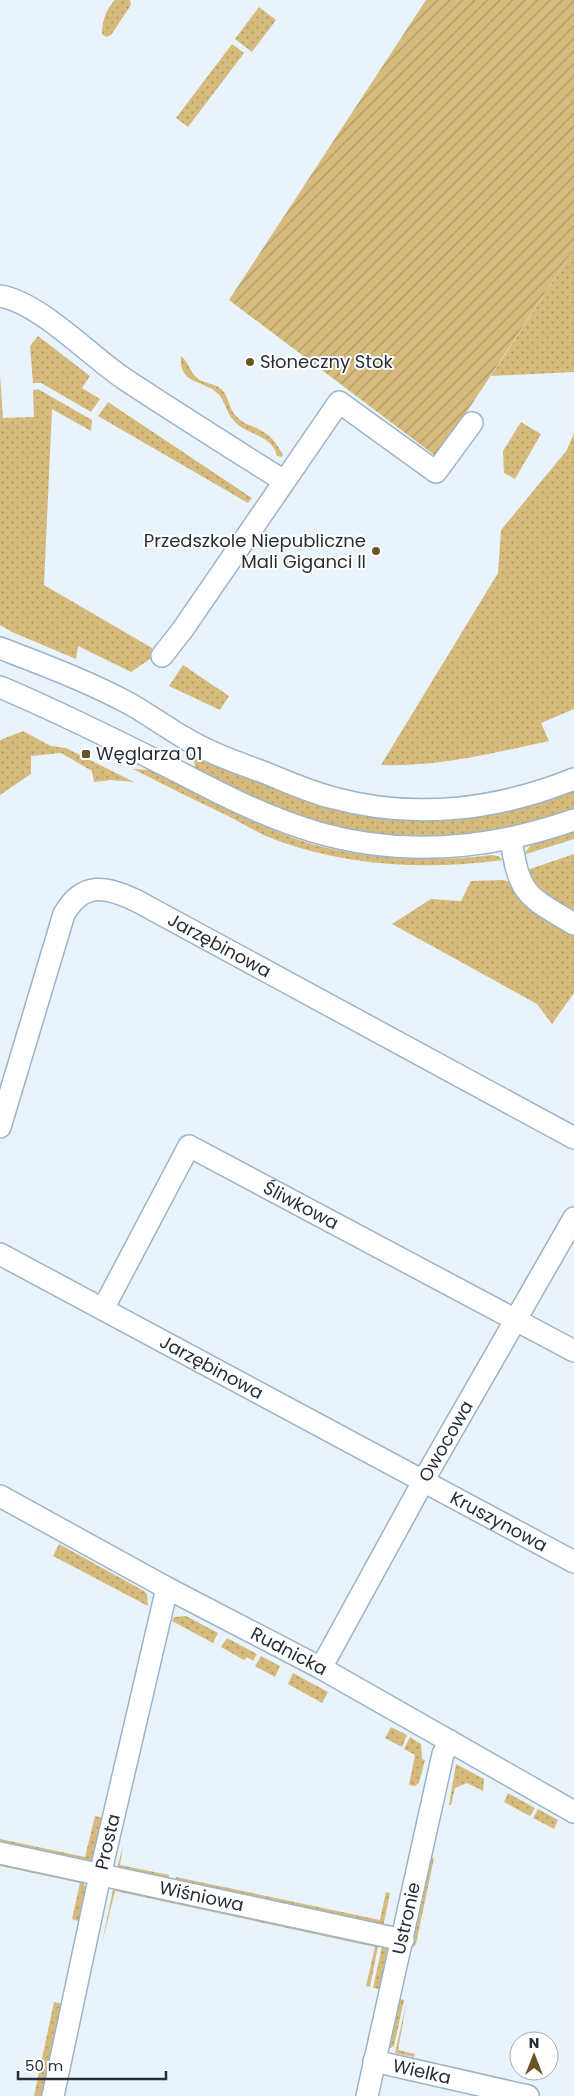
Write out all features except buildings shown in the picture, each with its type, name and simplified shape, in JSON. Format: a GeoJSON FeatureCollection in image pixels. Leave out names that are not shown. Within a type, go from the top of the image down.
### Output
{"type":"FeatureCollection","features":[{"type":"Feature","properties":{"kind":"street"},"geometry":{"type":"LineString","coordinates":[[0,296],[13,298],[31,308],[122,377],[284,481]]}},
{"type":"Feature","properties":{"kind":"street"},"geometry":{"type":"LineString","coordinates":[[162,656],[183,629],[338,402],[436,472],[472,422]]}},
{"type":"Feature","properties":{"kind":"street"},"geometry":{"type":"LineString","coordinates":[[0,648],[63,672],[124,701],[184,738],[252,768],[332,798],[384,808],[424,810],[460,808],[485,806],[520,798],[574,779]]}},
{"type":"Feature","properties":{"kind":"street"},"geometry":{"type":"LineString","coordinates":[[0,687],[41,704],[272,818],[319,833],[365,843],[418,848],[454,847],[511,839],[574,820]]}},
{"type":"Feature","properties":{"kind":"street"},"geometry":{"type":"LineString","coordinates":[[511,839],[515,866],[522,885],[530,896],[574,924]]}},
{"type":"Feature","properties":{"kind":"street","name":"Jarzębinowa"},"geometry":{"type":"LineString","coordinates":[[0,1127],[64,914],[71,902],[81,894],[94,889],[108,889],[136,901],[574,1138]]}},
{"type":"Feature","properties":{"kind":"street","name":"Śliwkowa"},"geometry":{"type":"LineString","coordinates":[[103,1309],[189,1146],[574,1351]]}},
{"type":"Feature","properties":{"kind":"street","name":"Owocowa"},"geometry":{"type":"LineString","coordinates":[[321,1668],[423,1482],[574,1218]]}},
{"type":"Feature","properties":{"kind":"street","name":"Jarzębinowa"},"geometry":{"type":"LineString","coordinates":[[0,1254],[423,1482]]}},
{"type":"Feature","properties":{"kind":"street","name":"Kruszynowa"},"geometry":{"type":"LineString","coordinates":[[423,1482],[574,1562]]}},
{"type":"Feature","properties":{"kind":"street","name":"Rudnicka"},"geometry":{"type":"LineString","coordinates":[[0,1496],[167,1588],[321,1668],[574,1812]]}},
{"type":"Feature","properties":{"kind":"street","name":"Prosta"},"geometry":{"type":"LineString","coordinates":[[53,2096],[100,1875],[167,1588]]}},
{"type":"Feature","properties":{"kind":"street","name":"Ustronie"},"geometry":{"type":"LineString","coordinates":[[367,2096],[443,1754],[450,1741]]}},
{"type":"Feature","properties":{"kind":"street","name":"Wiśniowa"},"geometry":{"type":"LineString","coordinates":[[0,1853],[403,1940]]}},
{"type":"Feature","properties":{"kind":"street","name":"Wielka"},"geometry":{"type":"LineString","coordinates":[[374,2061],[528,2096]]}},
{"type":"Feature","properties":{"kind":"shaded area"},"geometry":{"type":"Polygon","coordinates":[[[115,0],[130,0],[131,5],[111,35],[106,37],[102,34],[103,24],[109,7],[115,0]]]}},
{"type":"Feature","properties":{"kind":"shaded area"},"geometry":{"type":"Polygon","coordinates":[[[426,0],[574,0],[574,249],[437,457],[229,300],[426,0]]]}},
{"type":"Feature","properties":{"kind":"shaded area"},"geometry":{"type":"Polygon","coordinates":[[[259,7],[276,20],[252,52],[235,39],[259,7]]]}},
{"type":"Feature","properties":{"kind":"shaded area"},"geometry":{"type":"Polygon","coordinates":[[[232,44],[244,53],[188,127],[176,118],[232,44]]]}},
{"type":"Feature","properties":{"kind":"shaded area"},"geometry":{"type":"Polygon","coordinates":[[[574,249],[574,372],[491,376],[574,249]]]}},
{"type":"Feature","properties":{"kind":"shaded area"},"geometry":{"type":"Polygon","coordinates":[[[38,336],[90,376],[82,388],[100,399],[91,412],[41,383],[33,383],[30,346],[38,336]]]}},
{"type":"Feature","properties":{"kind":"shaded area"},"geometry":{"type":"Polygon","coordinates":[[[181,356],[197,378],[218,387],[224,392],[232,410],[239,419],[271,437],[281,451],[282,457],[277,456],[271,444],[266,440],[237,424],[216,392],[188,377],[181,365],[181,356]]]}},
{"type":"Feature","properties":{"kind":"shaded area"},"geometry":{"type":"Polygon","coordinates":[[[0,375],[3,418],[34,417],[33,390],[38,389],[92,420],[91,431],[52,409],[44,585],[152,648],[150,659],[131,672],[78,646],[76,659],[0,625],[0,375]]]}},
{"type":"Feature","properties":{"kind":"shaded area"},"geometry":{"type":"Polygon","coordinates":[[[108,402],[252,498],[248,503],[98,416],[108,402]]]}},
{"type":"Feature","properties":{"kind":"shaded area"},"geometry":{"type":"Polygon","coordinates":[[[521,422],[541,434],[515,479],[504,473],[503,451],[521,422]]]}},
{"type":"Feature","properties":{"kind":"shaded area"},"geometry":{"type":"Polygon","coordinates":[[[574,433],[574,709],[541,723],[549,741],[487,754],[424,764],[381,765],[498,573],[501,530],[567,450],[574,433]]]}},
{"type":"Feature","properties":{"kind":"shaded area"},"geometry":{"type":"Polygon","coordinates":[[[183,665],[229,696],[220,710],[169,686],[183,665]]]}},
{"type":"Feature","properties":{"kind":"shaded area"},"geometry":{"type":"Polygon","coordinates":[[[23,731],[51,746],[66,748],[134,782],[111,780],[94,782],[92,771],[61,753],[31,756],[31,774],[0,795],[0,740],[23,731]]]}},
{"type":"Feature","properties":{"kind":"shaded area"},"geometry":{"type":"Polygon","coordinates":[[[194,758],[328,808],[372,816],[464,818],[527,806],[574,790],[574,808],[546,819],[516,827],[452,837],[420,838],[357,832],[312,820],[248,795],[202,773],[195,768],[194,758]]]}},
{"type":"Feature","properties":{"kind":"shaded area"},"geometry":{"type":"Polygon","coordinates":[[[133,769],[152,770],[261,825],[299,840],[321,846],[394,858],[444,859],[491,855],[498,856],[503,860],[446,865],[417,865],[388,864],[332,856],[270,838],[133,769]]]}},
{"type":"Feature","properties":{"kind":"shaded area"},"geometry":{"type":"Polygon","coordinates":[[[574,832],[574,839],[523,855],[531,845],[574,832]]]}},
{"type":"Feature","properties":{"kind":"shaded area"},"geometry":{"type":"Polygon","coordinates":[[[574,854],[574,993],[552,1024],[537,1004],[392,924],[431,899],[461,901],[471,881],[503,880],[534,889],[524,871],[574,854]]]}},
{"type":"Feature","properties":{"kind":"shaded area"},"geometry":{"type":"Polygon","coordinates":[[[59,1544],[144,1591],[147,1594],[148,1606],[53,1556],[59,1544]]]}},
{"type":"Feature","properties":{"kind":"shaded area"},"geometry":{"type":"Polygon","coordinates":[[[186,1616],[218,1633],[213,1643],[172,1621],[174,1617],[186,1616]]]}},
{"type":"Feature","properties":{"kind":"shaded area"},"geometry":{"type":"Polygon","coordinates":[[[227,1638],[257,1654],[253,1661],[247,1657],[244,1660],[221,1647],[227,1638]]]}},
{"type":"Feature","properties":{"kind":"shaded area"},"geometry":{"type":"Polygon","coordinates":[[[261,1656],[280,1666],[275,1677],[255,1666],[261,1656]]]}},
{"type":"Feature","properties":{"kind":"shaded area"},"geometry":{"type":"Polygon","coordinates":[[[293,1673],[328,1692],[322,1703],[288,1684],[293,1673]]]}},
{"type":"Feature","properties":{"kind":"shaded area"},"geometry":{"type":"Polygon","coordinates":[[[391,1727],[407,1735],[402,1747],[385,1738],[391,1727]]]}},
{"type":"Feature","properties":{"kind":"shaded area"},"geometry":{"type":"Polygon","coordinates":[[[410,1737],[421,1744],[422,1759],[425,1760],[419,1783],[415,1786],[409,1785],[415,1755],[404,1749],[410,1737]]]}},
{"type":"Feature","properties":{"kind":"shaded area"},"geometry":{"type":"Polygon","coordinates":[[[456,1764],[484,1779],[483,1791],[467,1783],[455,1788],[451,1805],[449,1805],[456,1764]]]}},
{"type":"Feature","properties":{"kind":"shaded area"},"geometry":{"type":"Polygon","coordinates":[[[508,1793],[535,1808],[530,1816],[504,1802],[508,1793]]]}},
{"type":"Feature","properties":{"kind":"shaded area"},"geometry":{"type":"Polygon","coordinates":[[[538,1809],[558,1820],[554,1829],[533,1818],[538,1809]]]}},
{"type":"Feature","properties":{"kind":"shaded area"},"geometry":{"type":"Polygon","coordinates":[[[95,1816],[104,1818],[94,1859],[84,1864],[0,1845],[0,1839],[85,1857],[95,1816]]]}},
{"type":"Feature","properties":{"kind":"shaded area"},"geometry":{"type":"Polygon","coordinates":[[[123,1846],[120,1865],[169,1875],[167,1883],[117,1868],[123,1846]]]}},
{"type":"Feature","properties":{"kind":"shaded area"},"geometry":{"type":"Polygon","coordinates":[[[426,1857],[434,1858],[416,1944],[413,1947],[407,1948],[426,1857]]]}},
{"type":"Feature","properties":{"kind":"shaded area"},"geometry":{"type":"Polygon","coordinates":[[[0,1859],[81,1878],[87,1890],[81,1922],[72,1919],[80,1883],[0,1866],[0,1859]]]}},
{"type":"Feature","properties":{"kind":"shaded area"},"geometry":{"type":"Polygon","coordinates":[[[176,1877],[380,1920],[386,1892],[390,1893],[383,1927],[174,1885],[176,1877]]]}},
{"type":"Feature","properties":{"kind":"shaded area"},"geometry":{"type":"Polygon","coordinates":[[[114,1885],[379,1941],[370,1987],[366,1986],[375,1947],[115,1891],[102,1943],[114,1885]]]}},
{"type":"Feature","properties":{"kind":"shaded area"},"geometry":{"type":"Polygon","coordinates":[[[383,1942],[388,1945],[380,1989],[373,1988],[383,1942]]]}},
{"type":"Feature","properties":{"kind":"shaded area"},"geometry":{"type":"Polygon","coordinates":[[[396,1998],[404,2000],[394,2046],[385,2051],[396,1998]]]}},
{"type":"Feature","properties":{"kind":"shaded area"},"geometry":{"type":"Polygon","coordinates":[[[407,2000],[398,2050],[415,2054],[414,2057],[395,2053],[407,2000]]]}},
{"type":"Feature","properties":{"kind":"shaded area"},"geometry":{"type":"Polygon","coordinates":[[[54,2002],[62,2004],[43,2096],[34,2096],[54,2002]]]}},
{"type":"Feature","properties":{"kind":"place","name":"Słoneczny Stok"},"geometry":{"type":"Point","coordinates":[250,362]}},
{"type":"Feature","properties":{"kind":"place","name":"Przedszkole Niepubliczne Mali Giganci II"},"geometry":{"type":"Point","coordinates":[376,551]}},
{"type":"Feature","properties":{"kind":"place","name":"Węglarza 01"},"geometry":{"type":"Point","coordinates":[86,754]}}]}
